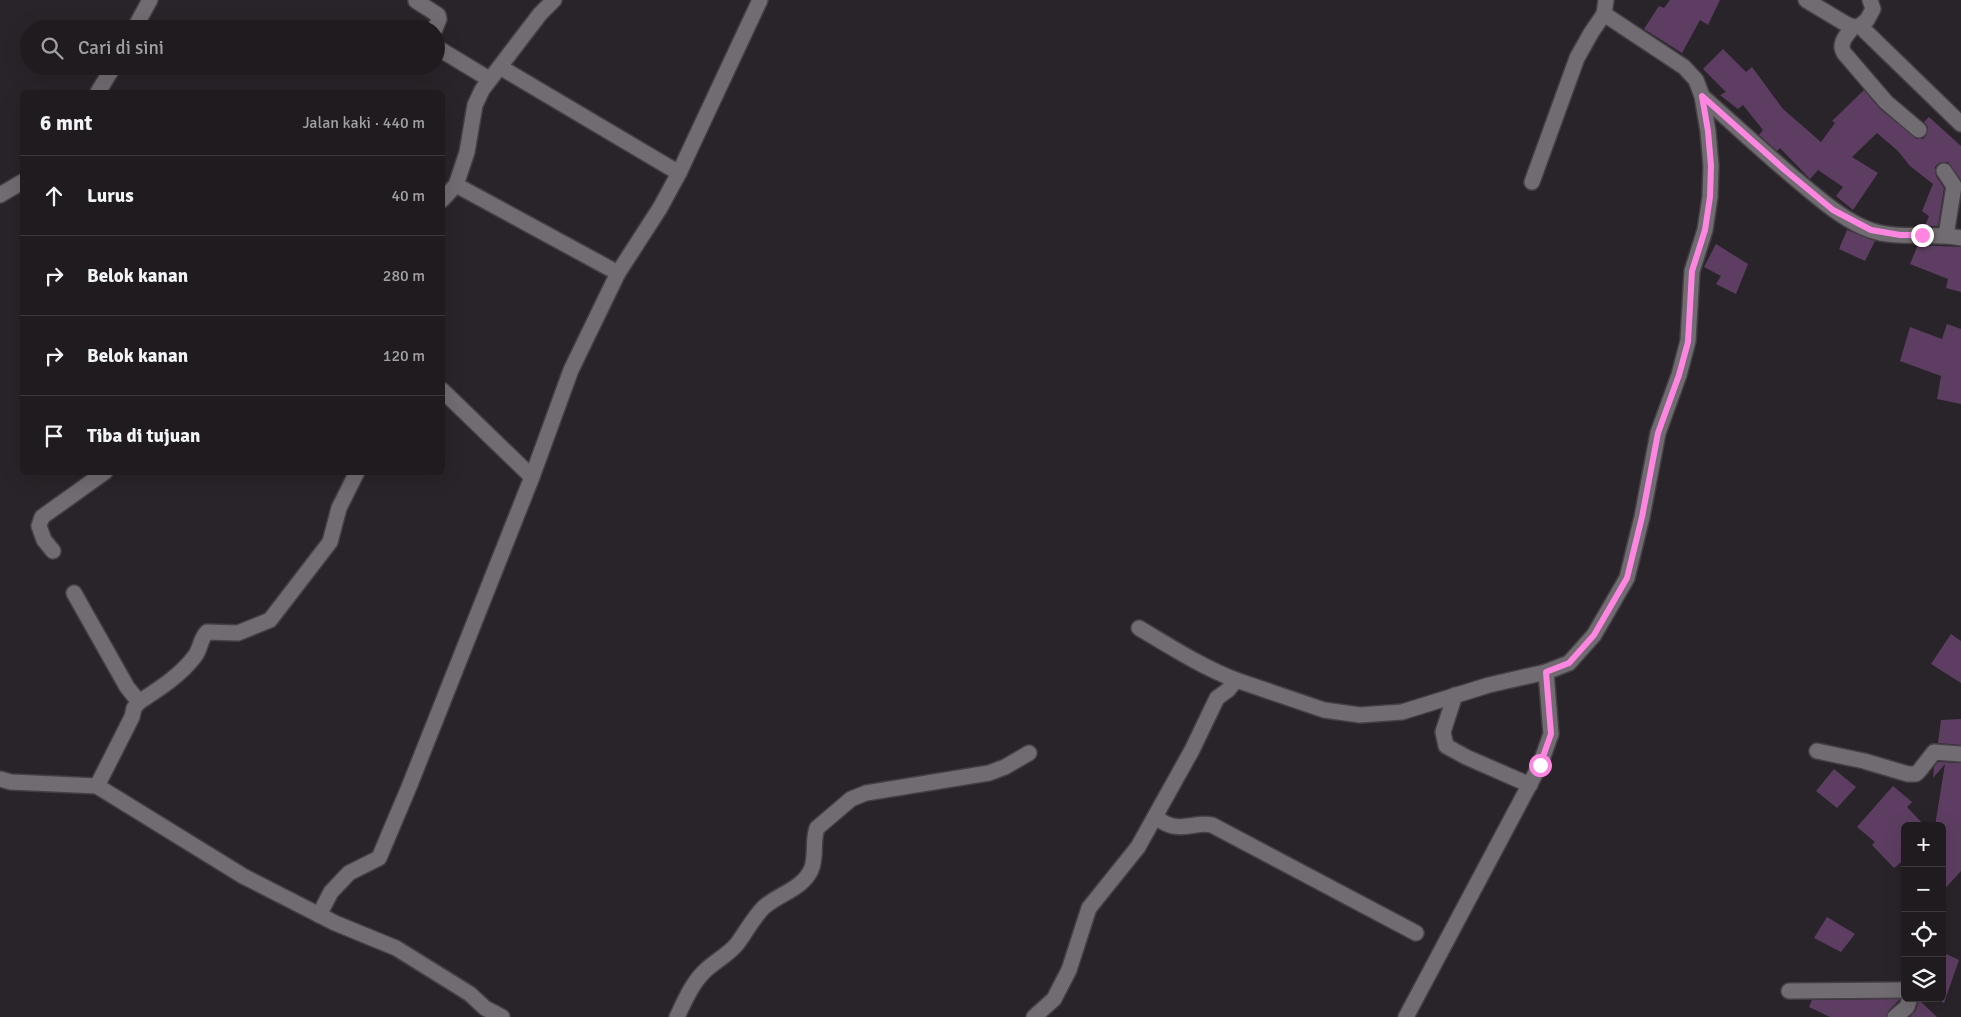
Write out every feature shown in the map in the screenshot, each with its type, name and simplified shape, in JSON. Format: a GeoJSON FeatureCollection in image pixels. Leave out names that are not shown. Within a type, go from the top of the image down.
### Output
{"type":"FeatureCollection","features":[{"type":"Feature","properties":{"kind":"street"},"geometry":{"type":"LineString","coordinates":[[139,20],[150,0]]}},
{"type":"Feature","properties":{"kind":"street"},"geometry":{"type":"LineString","coordinates":[[445,197],[456,185],[467,152],[475,105],[489,79],[540,14],[554,0]]}},
{"type":"Feature","properties":{"kind":"street"},"geometry":{"type":"LineString","coordinates":[[319,915],[331,892],[348,873],[379,858],[532,477],[571,370],[618,273],[660,208],[679,173],[760,0]]}},
{"type":"Feature","properties":{"kind":"street"},"geometry":{"type":"LineString","coordinates":[[1806,0],[1857,26],[1961,124]]}},
{"type":"Feature","properties":{"kind":"street"},"geometry":{"type":"LineString","coordinates":[[1870,0],[1873,9],[1867,20],[1857,26],[1842,43],[1841,47],[1886,102],[1919,130]]}},
{"type":"Feature","properties":{"kind":"street"},"geometry":{"type":"LineString","coordinates":[[416,1],[438,15],[439,20]]}},
{"type":"Feature","properties":{"kind":"street"},"geometry":{"type":"LineString","coordinates":[[1140,628],[1178,652],[1236,680],[1324,710],[1360,715],[1402,712],[1489,685],[1546,672],[1569,663],[1594,635],[1627,578],[1642,517],[1658,433],[1679,375],[1688,342],[1692,271],[1705,230],[1710,197],[1711,166],[1702,96],[1696,80],[1684,68],[1605,7],[1577,58],[1532,182]]}},
{"type":"Feature","properties":{"kind":"street"},"geometry":{"type":"LineString","coordinates":[[445,52],[489,79]]}},
{"type":"Feature","properties":{"kind":"street"},"geometry":{"type":"LineString","coordinates":[[500,67],[679,173]]}},
{"type":"Feature","properties":{"kind":"street"},"geometry":{"type":"LineString","coordinates":[[99,90],[108,75]]}},
{"type":"Feature","properties":{"kind":"street"},"geometry":{"type":"LineString","coordinates":[[1702,96],[1833,210],[1871,230],[1900,235],[1946,235],[1961,238]]}},
{"type":"Feature","properties":{"kind":"street"},"geometry":{"type":"LineString","coordinates":[[1944,171],[1954,186],[1946,235]]}},
{"type":"Feature","properties":{"kind":"street"},"geometry":{"type":"LineString","coordinates":[[0,195],[20,183]]}},
{"type":"Feature","properties":{"kind":"street"},"geometry":{"type":"LineString","coordinates":[[456,185],[618,273]]}},
{"type":"Feature","properties":{"kind":"street"},"geometry":{"type":"LineString","coordinates":[[445,393],[532,477]]}},
{"type":"Feature","properties":{"kind":"street"},"geometry":{"type":"LineString","coordinates":[[53,551],[44,540],[39,526],[42,517],[101,475]]}},
{"type":"Feature","properties":{"kind":"street"},"geometry":{"type":"LineString","coordinates":[[97,786],[132,717],[134,708],[139,702],[172,679],[193,658],[199,650],[202,637],[207,632],[238,633],[270,620],[330,542],[339,508],[355,475]]}},
{"type":"Feature","properties":{"kind":"street"},"geometry":{"type":"LineString","coordinates":[[74,594],[127,687],[139,702]]}},
{"type":"Feature","properties":{"kind":"street"},"geometry":{"type":"LineString","coordinates":[[1406,1017],[1540,765],[1551,734],[1546,672]]}},
{"type":"Feature","properties":{"kind":"street"},"geometry":{"type":"LineString","coordinates":[[1034,1017],[1054,998],[1069,970],[1089,908],[1138,847],[1192,750],[1217,698],[1228,690],[1236,680]]}},
{"type":"Feature","properties":{"kind":"street"},"geometry":{"type":"LineString","coordinates":[[1455,695],[1443,732],[1446,746],[1466,758],[1530,785]]}},
{"type":"Feature","properties":{"kind":"street"},"geometry":{"type":"LineString","coordinates":[[1817,750],[1908,774],[1916,774],[1934,752],[1961,754]]}},
{"type":"Feature","properties":{"kind":"street"},"geometry":{"type":"LineString","coordinates":[[677,1017],[695,982],[706,970],[736,946],[764,908],[790,892],[804,880],[814,862],[815,833],[817,828],[851,799],[866,793],[989,774],[1029,753]]}},
{"type":"Feature","properties":{"kind":"street"},"geometry":{"type":"LineString","coordinates":[[0,779],[11,782],[97,786],[220,863],[319,915],[396,948],[470,994],[485,1008],[502,1017]]}},
{"type":"Feature","properties":{"kind":"street"},"geometry":{"type":"LineString","coordinates":[[1155,817],[1176,827],[1202,823],[1212,825],[1416,933]]}},
{"type":"Feature","properties":{"kind":"street"},"geometry":{"type":"LineString","coordinates":[[1789,991],[1901,990]]}},
{"type":"Feature","properties":{"kind":"street"},"geometry":{"type":"LineString","coordinates":[[1895,1017],[1907,1007],[1909,1002]]}},
{"type":"Feature","properties":{"kind":"building"},"geometry":{"type":"Polygon","coordinates":[[[1670,0],[1720,0],[1708,25],[1700,20],[1682,53],[1644,29],[1659,6],[1664,8],[1670,0]]]}},
{"type":"Feature","properties":{"kind":"building"},"geometry":{"type":"Polygon","coordinates":[[[1723,49],[1746,72],[1752,67],[1783,109],[1821,142],[1835,123],[1832,121],[1864,90],[1880,109],[1917,139],[1923,139],[1926,136],[1928,127],[1924,122],[1929,117],[1961,146],[1961,180],[1948,162],[1939,163],[1935,167],[1936,176],[1944,188],[1938,226],[1925,226],[1929,216],[1922,211],[1933,184],[1910,166],[1898,151],[1877,133],[1852,157],[1878,173],[1853,210],[1836,196],[1843,187],[1818,170],[1810,179],[1780,148],[1777,151],[1759,135],[1763,130],[1743,105],[1738,109],[1720,95],[1726,92],[1703,69],[1723,49]]]}},
{"type":"Feature","properties":{"kind":"building"},"geometry":{"type":"Polygon","coordinates":[[[1847,230],[1875,241],[1865,261],[1839,249],[1847,230]]]}},
{"type":"Feature","properties":{"kind":"building"},"geometry":{"type":"Polygon","coordinates":[[[1716,244],[1748,264],[1736,294],[1716,284],[1721,276],[1704,267],[1716,244]]]}},
{"type":"Feature","properties":{"kind":"building"},"geometry":{"type":"Polygon","coordinates":[[[1918,245],[1961,247],[1961,292],[1946,288],[1948,279],[1910,264],[1918,245]]]}},
{"type":"Feature","properties":{"kind":"building"},"geometry":{"type":"Polygon","coordinates":[[[1947,324],[1961,329],[1961,404],[1937,399],[1941,376],[1900,361],[1910,327],[1942,339],[1947,324]]]}},
{"type":"Feature","properties":{"kind":"building"},"geometry":{"type":"Polygon","coordinates":[[[1951,634],[1961,641],[1961,683],[1931,664],[1951,634]]]}},
{"type":"Feature","properties":{"kind":"building"},"geometry":{"type":"Polygon","coordinates":[[[1961,719],[1961,745],[1938,743],[1941,720],[1961,719]]]}},
{"type":"Feature","properties":{"kind":"building"},"geometry":{"type":"Polygon","coordinates":[[[1938,762],[1961,763],[1961,871],[1946,888],[1946,822],[1936,822],[1945,764],[1933,778],[1934,767],[1938,762]]]}},
{"type":"Feature","properties":{"kind":"building"},"geometry":{"type":"Polygon","coordinates":[[[1834,769],[1856,787],[1837,808],[1816,791],[1834,769]]]}},
{"type":"Feature","properties":{"kind":"building"},"geometry":{"type":"Polygon","coordinates":[[[1893,786],[1912,802],[1907,807],[1921,822],[1901,822],[1901,862],[1894,868],[1872,845],[1875,842],[1857,827],[1893,786]]]}},
{"type":"Feature","properties":{"kind":"building"},"geometry":{"type":"Polygon","coordinates":[[[1827,917],[1855,934],[1841,952],[1814,938],[1827,917]]]}},
{"type":"Feature","properties":{"kind":"building"},"geometry":{"type":"Polygon","coordinates":[[[1946,954],[1959,960],[1946,997],[1946,954]]]}},
{"type":"Feature","properties":{"kind":"building"},"geometry":{"type":"Polygon","coordinates":[[[1900,999],[1889,1010],[1886,1017],[1830,1017],[1809,1007],[1812,1000],[1900,999]]]}},
{"type":"Feature","properties":{"kind":"building"},"geometry":{"type":"Polygon","coordinates":[[[1918,1002],[1921,1002],[1937,1017],[1910,1017],[1916,1010],[1918,1002]]]}},
{"type":"Feature","properties":{"kind":"route"},"geometry":{"type":"LineString","coordinates":[[1540,765],[1551,734],[1546,672],[1569,663],[1594,635],[1627,578],[1642,517],[1658,433],[1679,375],[1688,342],[1692,271],[1705,230],[1710,197],[1711,166],[1702,96],[1833,210],[1871,230],[1900,235],[1922,235]]}}]}
